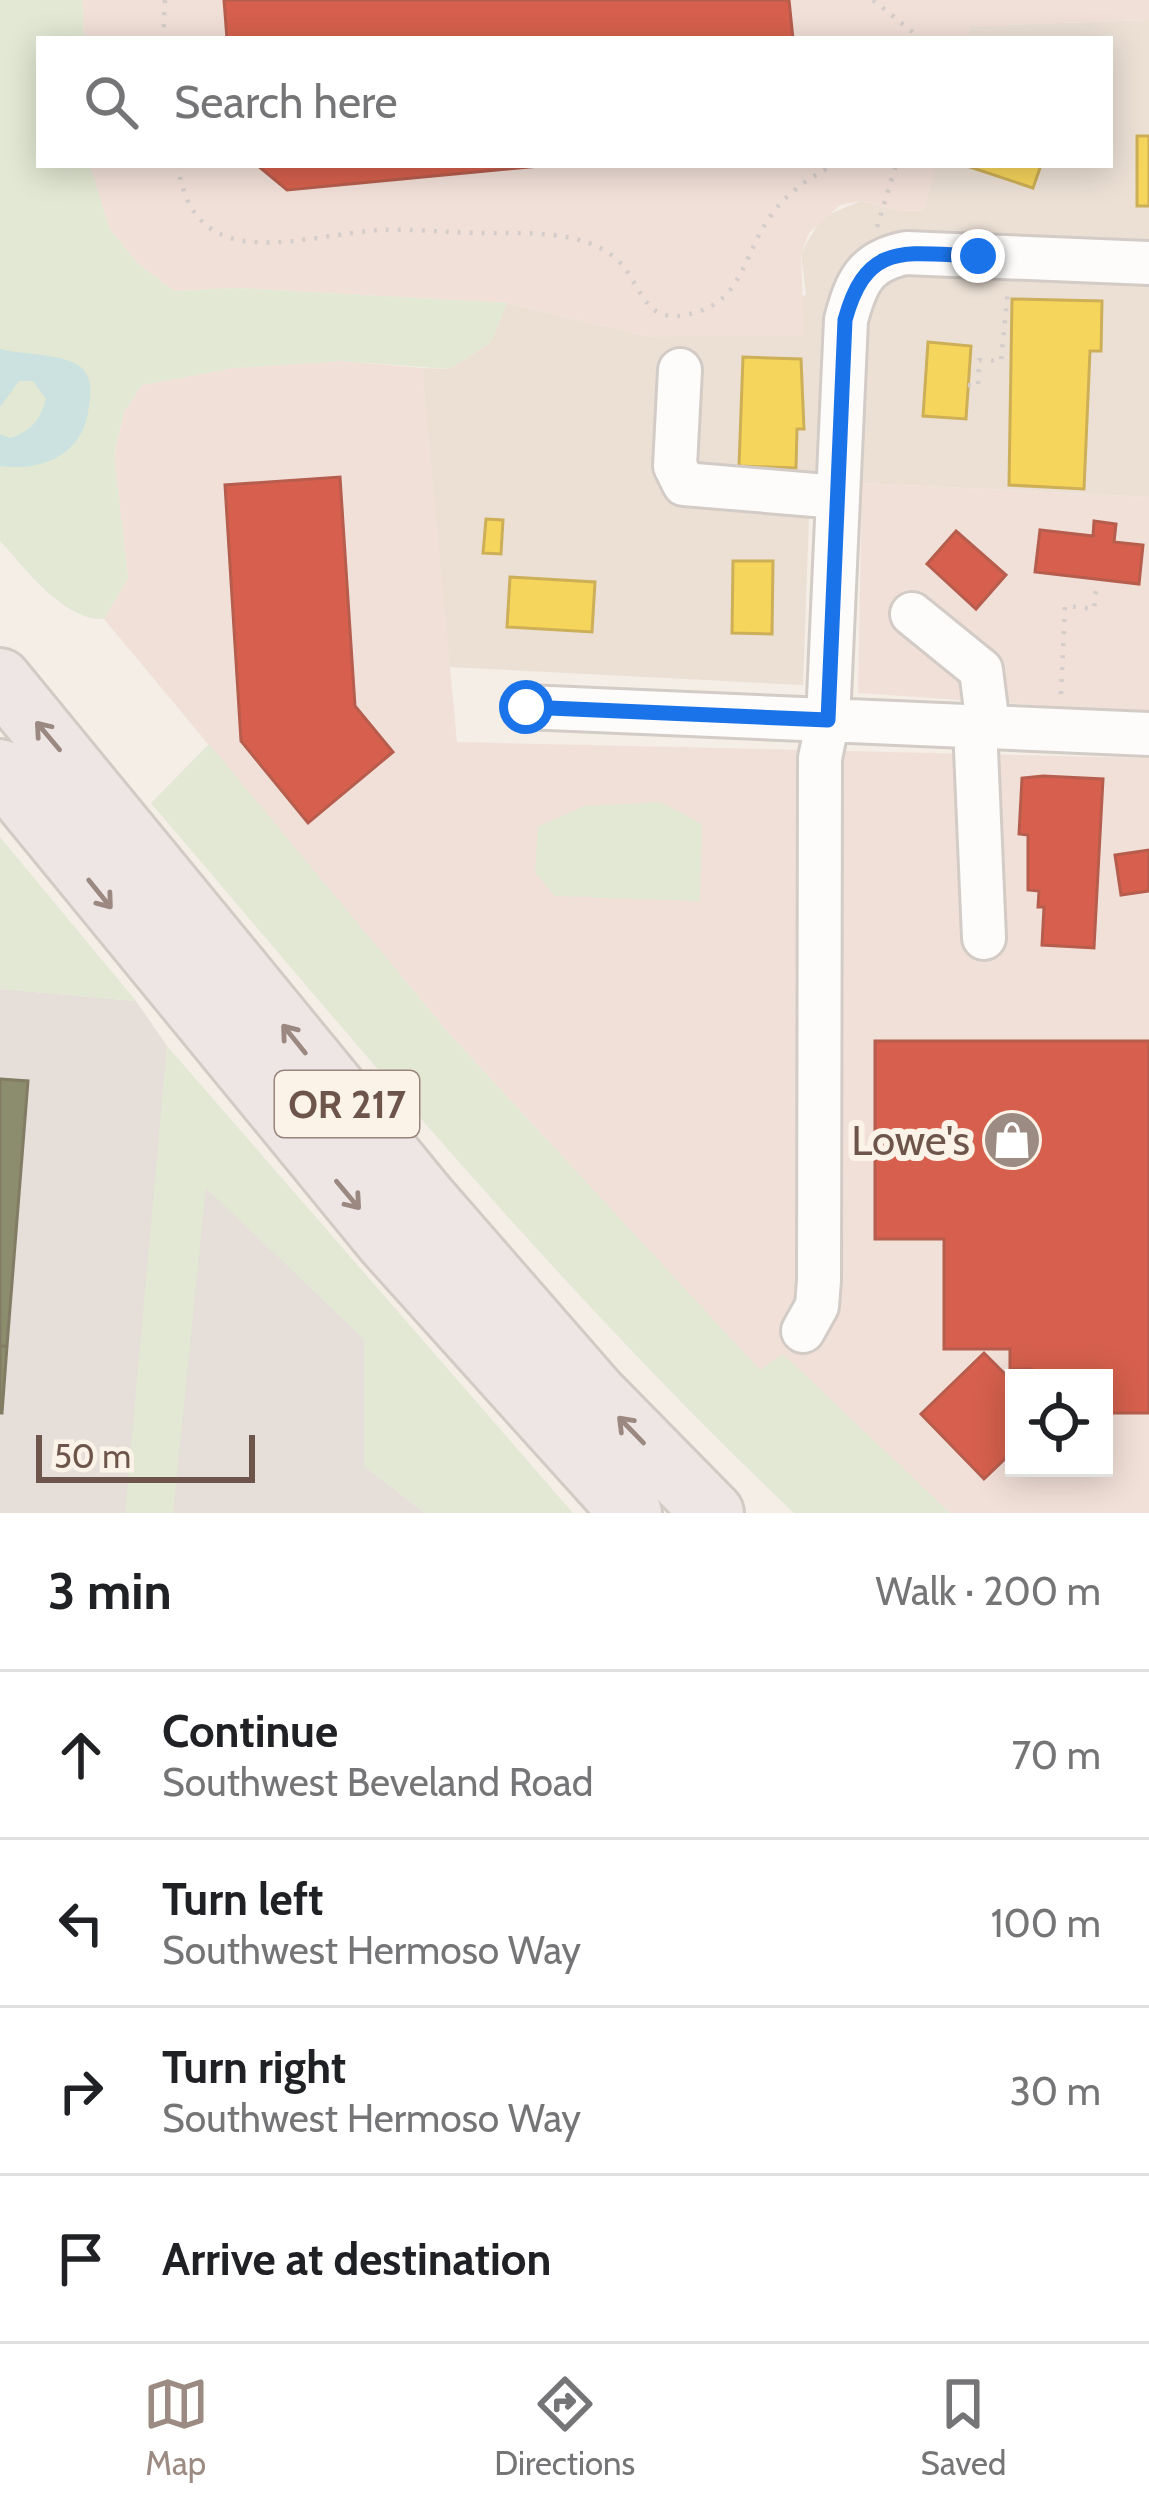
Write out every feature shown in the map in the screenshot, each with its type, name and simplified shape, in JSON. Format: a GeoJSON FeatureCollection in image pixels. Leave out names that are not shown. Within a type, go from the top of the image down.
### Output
{"type":"FeatureCollection","features":[{"type":"Feature","properties":{"kind":"highway","name":"OR 217"},"geometry":{"type":"LineString","coordinates":[[0,679],[427,1200],[596,1394],[712,1513]]}},
{"type":"Feature","properties":{"kind":"highway","name":"OR 217"},"geometry":{"type":"LineString","coordinates":[[0,770],[387,1242],[631,1513]]}},
{"type":"Feature","properties":{"kind":"street"},"geometry":{"type":"LineString","coordinates":[[803,1330],[817,1306],[820,775],[828,720],[845,320],[854,289],[866,269],[882,258],[906,253],[1149,262]]}},
{"type":"Feature","properties":{"kind":"street"},"geometry":{"type":"LineString","coordinates":[[680,370],[675,466],[684,484],[838,497]]}},
{"type":"Feature","properties":{"kind":"street"},"geometry":{"type":"LineString","coordinates":[[912,614],[981,670],[984,938]]}},
{"type":"Feature","properties":{"kind":"street"},"geometry":{"type":"LineString","coordinates":[[526,707],[1149,734]]}},
{"type":"Feature","properties":{"kind":"path"},"geometry":{"type":"LineString","coordinates":[[164,36],[165,0]]}},
{"type":"Feature","properties":{"kind":"path"},"geometry":{"type":"LineString","coordinates":[[873,0],[913,36]]}},
{"type":"Feature","properties":{"kind":"path"},"geometry":{"type":"LineString","coordinates":[[178,168],[182,193],[193,214],[232,240],[319,239],[380,230],[494,237],[542,234],[583,242],[612,255],[650,310],[666,316],[721,303],[735,290],[767,220],[790,190],[828,168]]}},
{"type":"Feature","properties":{"kind":"path"},"geometry":{"type":"LineString","coordinates":[[882,258],[876,221],[895,168]]}},
{"type":"Feature","properties":{"kind":"path"},"geometry":{"type":"LineString","coordinates":[[968,385],[978,386],[979,360],[1001,362],[1008,290]]}},
{"type":"Feature","properties":{"kind":"path"},"geometry":{"type":"LineString","coordinates":[[1060,700],[1065,606],[1094,609],[1096,590]]}},
{"type":"Feature","properties":{"kind":"shaded area"},"geometry":{"type":"Polygon","coordinates":[[[82,0],[1149,0],[1149,20],[971,26],[968,36],[84,36],[82,0]]]}},
{"type":"Feature","properties":{"kind":"shaded area"},"geometry":{"type":"Polygon","coordinates":[[[1149,20],[1149,497],[862,483],[809,518],[803,685],[449,667],[422,368],[449,369],[491,342],[507,303],[650,337],[806,295],[801,253],[822,217],[861,201],[902,211],[924,210],[935,168],[1113,168],[1113,36],[968,36],[971,26],[1149,20]]]}},
{"type":"Feature","properties":{"kind":"shaded area"},"geometry":{"type":"Polygon","coordinates":[[[91,168],[935,168],[925,210],[902,211],[861,201],[840,205],[809,233],[801,254],[804,335],[650,337],[507,303],[237,288],[174,291],[137,263],[109,228],[91,168]]]}},
{"type":"Feature","properties":{"kind":"shaded area"},"geometry":{"type":"Polygon","coordinates":[[[343,361],[422,368],[457,742],[1149,758],[1149,1513],[950,1513],[868,1441],[760,1371],[452,1037],[104,619],[128,578],[114,456],[124,412],[142,385],[234,368],[343,361]]]}},
{"type":"Feature","properties":{"kind":"shaded area"},"geometry":{"type":"Polygon","coordinates":[[[862,483],[1149,497],[1149,713],[858,693],[862,483]]]}},
{"type":"Feature","properties":{"kind":"shaded area"},"geometry":{"type":"Polygon","coordinates":[[[0,989],[136,1001],[167,1046],[159,1142],[364,1339],[364,1466],[425,1513],[0,1513],[0,989]]]}},
{"type":"Feature","properties":{"kind":"green space"},"geometry":{"type":"Polygon","coordinates":[[[0,0],[82,0],[84,36],[36,36],[36,168],[91,168],[109,228],[137,263],[174,291],[237,288],[507,303],[491,342],[449,369],[343,361],[234,368],[142,385],[124,412],[114,455],[128,578],[104,619],[60,602],[0,541],[0,0]]]}},
{"type":"Feature","properties":{"kind":"green space"},"geometry":{"type":"Polygon","coordinates":[[[209,744],[452,1037],[760,1370],[783,1354],[950,1513],[794,1513],[625,1344],[463,1167],[151,803],[209,744]]]}},
{"type":"Feature","properties":{"kind":"green space"},"geometry":{"type":"Polygon","coordinates":[[[660,802],[702,824],[700,901],[555,896],[535,872],[538,827],[584,806],[660,802]]]}},
{"type":"Feature","properties":{"kind":"green space"},"geometry":{"type":"Polygon","coordinates":[[[0,837],[136,1001],[0,989],[0,837]]]}},
{"type":"Feature","properties":{"kind":"green space"},"geometry":{"type":"Polygon","coordinates":[[[167,1046],[573,1513],[425,1513],[364,1466],[364,1339],[206,1188],[173,1513],[125,1513],[167,1046]]]}},
{"type":"Feature","properties":{"kind":"water"},"geometry":{"type":"Polygon","coordinates":[[[0,349],[66,360],[86,373],[90,391],[86,422],[59,456],[31,466],[0,466],[0,434],[10,438],[29,428],[46,399],[33,381],[19,381],[0,407],[0,349]]]}},
{"type":"Feature","properties":{"kind":"building: Homes"},"geometry":{"type":"Polygon","coordinates":[[[1137,136],[1149,136],[1149,206],[1137,206],[1137,136]]]}},
{"type":"Feature","properties":{"kind":"building: Homes"},"geometry":{"type":"Polygon","coordinates":[[[973,168],[1040,168],[1033,188],[973,168]]]}},
{"type":"Feature","properties":{"kind":"building: Homes"},"geometry":{"type":"Polygon","coordinates":[[[1012,299],[1102,301],[1101,351],[1090,351],[1084,489],[1009,485],[1012,299]]]}},
{"type":"Feature","properties":{"kind":"building: Homes"},"geometry":{"type":"Polygon","coordinates":[[[928,342],[971,346],[966,419],[923,416],[928,342]]]}},
{"type":"Feature","properties":{"kind":"building: Homes"},"geometry":{"type":"Polygon","coordinates":[[[743,357],[801,359],[804,429],[797,429],[796,468],[739,466],[743,357]]]}},
{"type":"Feature","properties":{"kind":"building: Homes"},"geometry":{"type":"Polygon","coordinates":[[[486,519],[503,520],[501,554],[483,553],[486,519]]]}},
{"type":"Feature","properties":{"kind":"building: Homes"},"geometry":{"type":"Polygon","coordinates":[[[733,561],[773,561],[772,634],[732,633],[733,561]]]}},
{"type":"Feature","properties":{"kind":"building: Homes"},"geometry":{"type":"Polygon","coordinates":[[[510,577],[595,582],[592,632],[507,627],[510,577]]]}},
{"type":"Feature","properties":{"kind":"building: Shops"},"geometry":{"type":"Polygon","coordinates":[[[224,0],[789,0],[793,36],[227,36],[224,0]]]}},
{"type":"Feature","properties":{"kind":"building: Shops"},"geometry":{"type":"Polygon","coordinates":[[[261,168],[518,168],[287,190],[261,168]]]}},
{"type":"Feature","properties":{"kind":"building: Shops"},"geometry":{"type":"Polygon","coordinates":[[[340,477],[355,706],[393,752],[308,823],[241,741],[225,485],[340,477]]]}},
{"type":"Feature","properties":{"kind":"building: Shops"},"geometry":{"type":"Polygon","coordinates":[[[1094,521],[1116,524],[1114,542],[1143,545],[1139,584],[1035,572],[1040,530],[1093,536],[1094,521]]]}},
{"type":"Feature","properties":{"kind":"building: Shops"},"geometry":{"type":"Polygon","coordinates":[[[956,531],[1006,575],[976,609],[927,564],[956,531]]]}},
{"type":"Feature","properties":{"kind":"building: Shops"},"geometry":{"type":"Polygon","coordinates":[[[1022,778],[1103,779],[1094,948],[1042,945],[1044,907],[1038,907],[1039,891],[1028,890],[1028,835],[1019,834],[1022,778]]]}},
{"type":"Feature","properties":{"kind":"building: Shops"},"geometry":{"type":"Polygon","coordinates":[[[1149,850],[1149,891],[1121,895],[1115,855],[1149,850]]]}},
{"type":"Feature","properties":{"kind":"building: Shops","name":"Lowe's"},"geometry":{"type":"Polygon","coordinates":[[[875,1041],[1149,1041],[1149,1413],[1113,1413],[1113,1369],[1010,1369],[1010,1349],[944,1349],[944,1239],[875,1239],[875,1041]]]}},
{"type":"Feature","properties":{"kind":"building: Shops"},"geometry":{"type":"Polygon","coordinates":[[[984,1353],[1005,1374],[1005,1459],[984,1479],[921,1414],[984,1353]]]}},
{"type":"Feature","properties":{"kind":"building: Industry"},"geometry":{"type":"Polygon","coordinates":[[[0,1079],[28,1081],[7,1346],[0,1346],[0,1079]]]}},
{"type":"Feature","properties":{"kind":"building: Industry"},"geometry":{"type":"Polygon","coordinates":[[[0,1346],[7,1346],[2,1413],[0,1413],[0,1346]]]}},
{"type":"Feature","properties":{"kind":"place","name":"Lowe's"},"geometry":{"type":"Point","coordinates":[1012,1140]}},
{"type":"Feature","properties":{"kind":"route"},"geometry":{"type":"LineString","coordinates":[[526,707],[828,720],[845,320],[854,289],[866,269],[882,258],[906,253],[978,256]]}}]}
